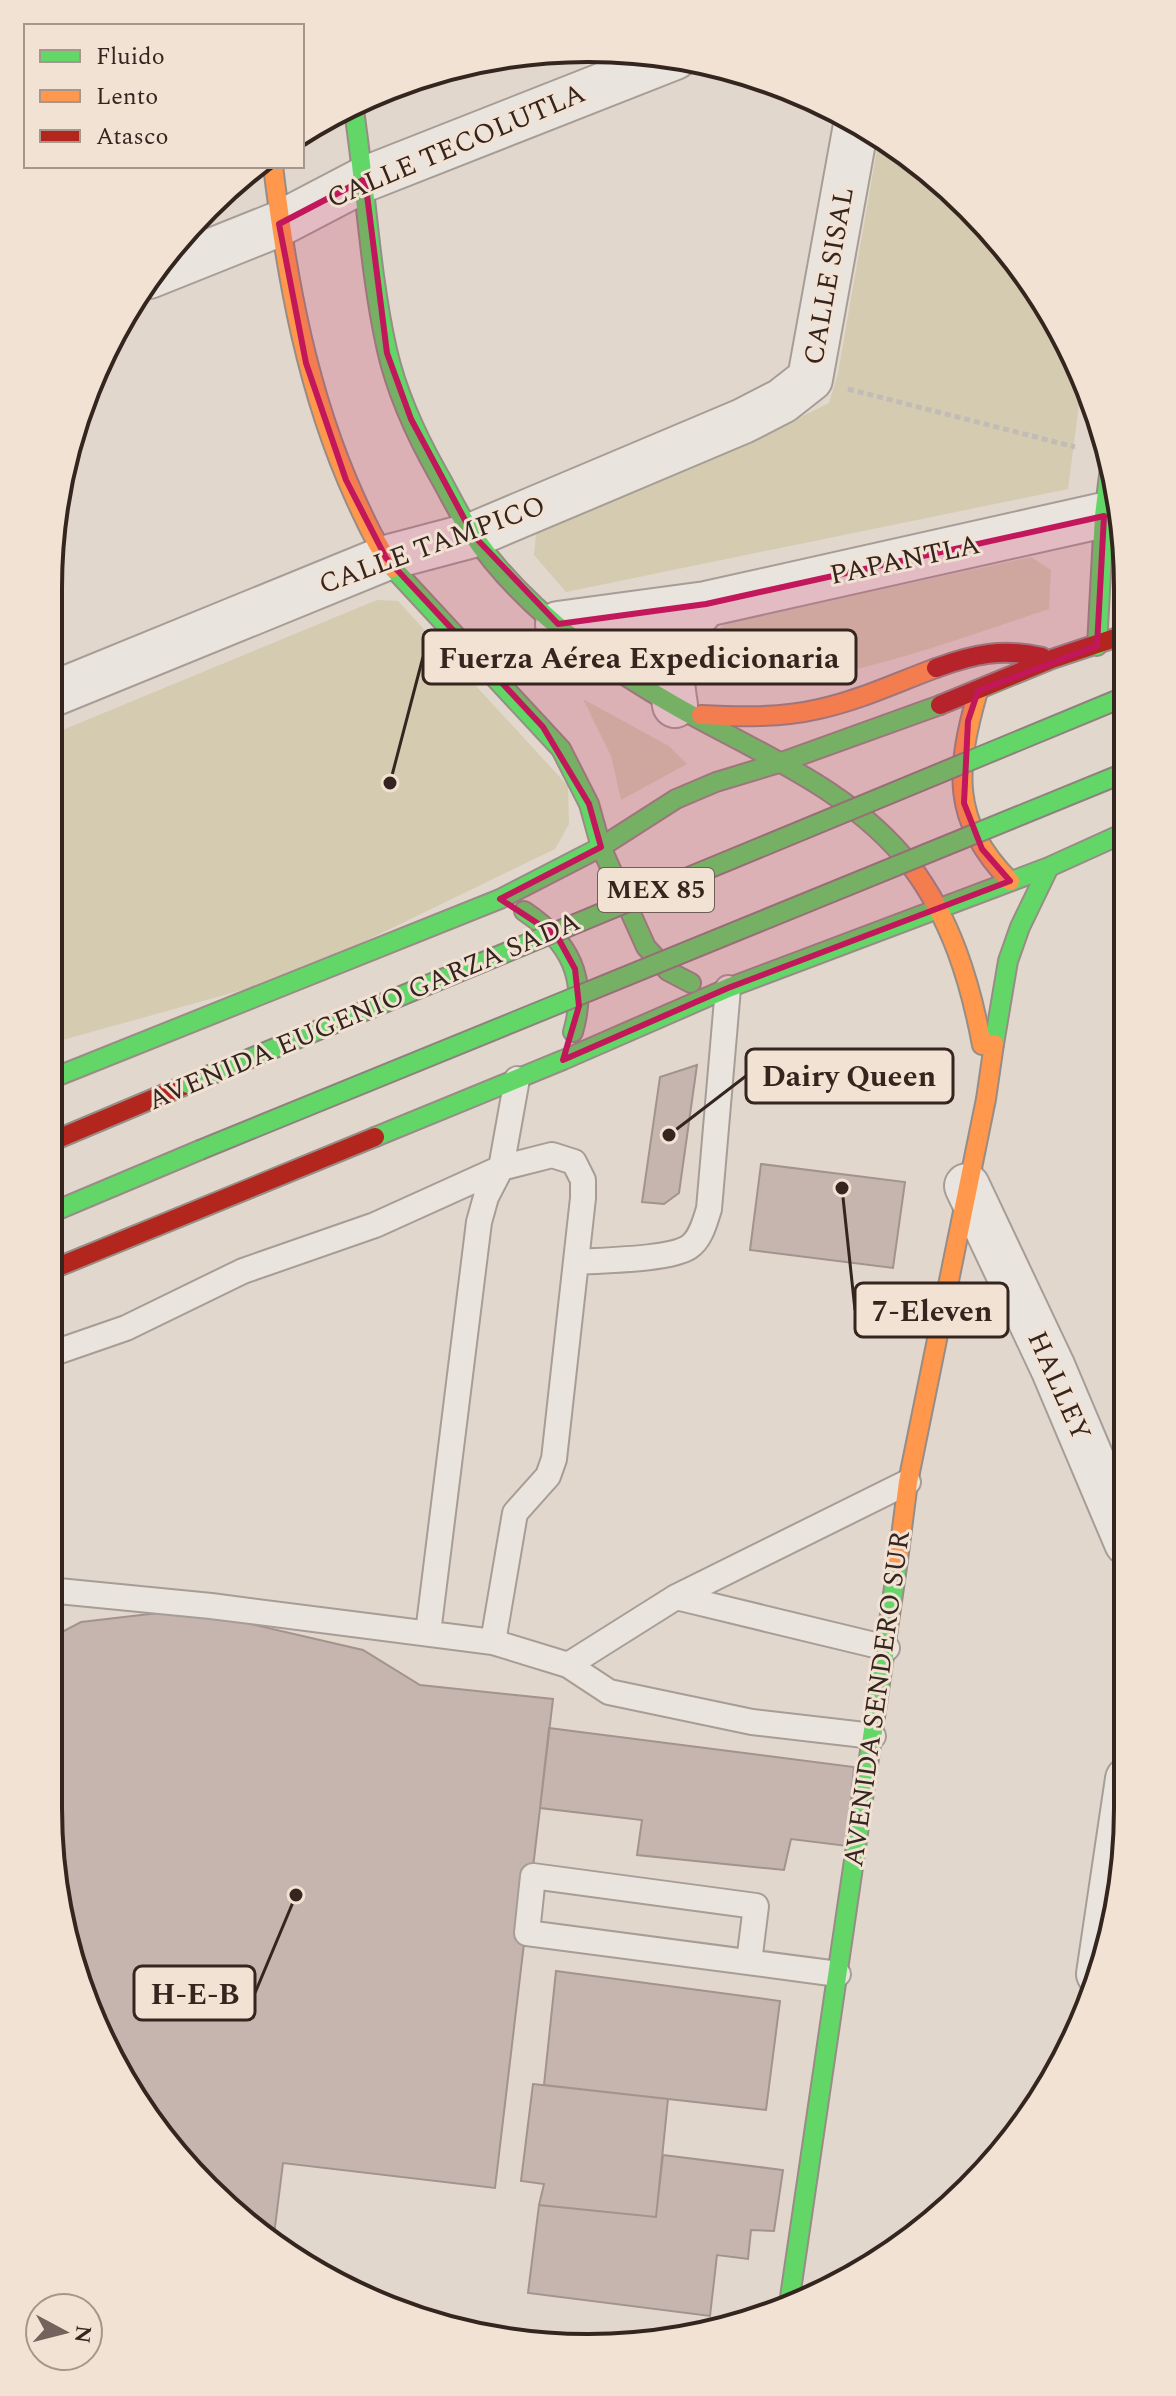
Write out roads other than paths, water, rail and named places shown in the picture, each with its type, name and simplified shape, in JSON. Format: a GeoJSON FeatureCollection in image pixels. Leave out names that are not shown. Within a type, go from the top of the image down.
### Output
{"type":"FeatureCollection","features":[{"type":"Feature","properties":{"kind":"main road","name":"AVENIDA SENDERO SUR"},"geometry":{"type":"LineString","coordinates":[[355,116],[365,179],[374,278],[387,353],[411,419],[438,475],[473,535],[522,594],[604,662],[847,806],[878,829],[905,857],[938,909],[968,977],[981,1039],[986,1099]]}},
{"type":"Feature","properties":{"kind":"main road"},"geometry":{"type":"LineString","coordinates":[[273,168],[279,224],[306,363],[324,425],[346,480],[386,558],[422,601],[561,749],[589,804],[601,847],[646,947],[668,971],[701,988],[728,988]]}},
{"type":"Feature","properties":{"kind":"main road"},"geometry":{"type":"LineString","coordinates":[[1097,646],[1111,533]]}},
{"type":"Feature","properties":{"kind":"main road"},"geometry":{"type":"LineString","coordinates":[[62,1074],[500,899],[601,847],[676,799],[716,782],[779,763],[978,691],[1052,659],[1114,639]]}},
{"type":"Feature","properties":{"kind":"main road"},"geometry":{"type":"LineString","coordinates":[[684,710],[755,718],[797,715],[836,705],[980,656],[1014,651],[1052,659]]}},
{"type":"Feature","properties":{"kind":"main road"},"geometry":{"type":"LineString","coordinates":[[978,691],[962,748],[960,776],[964,803],[982,849],[996,869],[1010,881]]}},
{"type":"Feature","properties":{"kind":"main road","name":"AVENIDA EUGENIO GARZA SADA"},"geometry":{"type":"LineString","coordinates":[[62,1137],[1114,701]]}},
{"type":"Feature","properties":{"kind":"main road","name":"MEX 85"},"geometry":{"type":"LineString","coordinates":[[62,1208],[1114,777]]}},
{"type":"Feature","properties":{"kind":"main road"},"geometry":{"type":"LineString","coordinates":[[847,806],[861,849],[870,895]]}},
{"type":"Feature","properties":{"kind":"main road"},"geometry":{"type":"LineString","coordinates":[[62,1265],[563,1060],[873,926],[938,909],[1049,867],[1114,838]]}},
{"type":"Feature","properties":{"kind":"main road","name":"AVENIDA SENDERO SUR"},"geometry":{"type":"LineString","coordinates":[[791,2293],[887,1648],[908,1482],[986,1099],[1008,961],[1020,927],[1049,867]]}},
{"type":"Feature","properties":{"kind":"main road"},"geometry":{"type":"LineString","coordinates":[[500,899],[527,912],[557,936],[575,969],[579,1006],[576,1025],[563,1060]]}},
{"type":"Feature","properties":{"kind":"street","name":"CALLE TECOLUTLA"},"geometry":{"type":"LineString","coordinates":[[172,267],[279,224],[365,179],[651,66]]}},
{"type":"Feature","properties":{"kind":"street","name":"CALLE SISAL"},"geometry":{"type":"LineString","coordinates":[[810,379],[854,134]]}},
{"type":"Feature","properties":{"kind":"street","name":"CALLE TAMPICO"},"geometry":{"type":"LineString","coordinates":[[62,690],[386,558],[473,535],[743,421],[782,401],[810,379]]}},
{"type":"Feature","properties":{"kind":"street","name":"PAPANTLA"},"geometry":{"type":"LineString","coordinates":[[558,624],[706,604],[1108,514]]}},
{"type":"Feature","properties":{"kind":"street"},"geometry":{"type":"LineString","coordinates":[[684,710],[670,678],[671,663],[684,629],[706,604]]}},
{"type":"Feature","properties":{"kind":"street","name":"HALLEY"},"geometry":{"type":"LineString","coordinates":[[967,1186],[1053,1368],[1114,1512]]}},
{"type":"Feature","properties":{"kind":"lane"},"geometry":{"type":"LineString","coordinates":[[576,1262],[670,1254],[690,1247],[702,1230],[709,1209],[728,988]]}},
{"type":"Feature","properties":{"kind":"lane"},"geometry":{"type":"LineString","coordinates":[[428,1633],[479,1222],[486,1197],[501,1168],[517,1079]]}},
{"type":"Feature","properties":{"kind":"lane"},"geometry":{"type":"LineString","coordinates":[[62,1350],[126,1328],[243,1271],[375,1225],[501,1168],[552,1155],[574,1162],[583,1180],[554,1459],[548,1476],[515,1513],[493,1642]]}},
{"type":"Feature","properties":{"kind":"lane"},"geometry":{"type":"LineString","coordinates":[[568,1665],[676,1597],[908,1482]]}},
{"type":"Feature","properties":{"kind":"lane"},"geometry":{"type":"LineString","coordinates":[[62,1591],[211,1606],[493,1642],[568,1665],[609,1692],[752,1722],[873,1736]]}},
{"type":"Feature","properties":{"kind":"lane"},"geometry":{"type":"LineString","coordinates":[[676,1597],[887,1648]]}},
{"type":"Feature","properties":{"kind":"lane"},"geometry":{"type":"LineString","coordinates":[[749,1962],[756,1906],[533,1876],[527,1933],[838,1974]]}},
{"type":"Feature","properties":{"kind":"place","name":"Fuerza Aérea Expedicionaria"},"geometry":{"type":"Point","coordinates":[390,783]}},
{"type":"Feature","properties":{"kind":"place","name":"Dairy Queen"},"geometry":{"type":"Point","coordinates":[669,1135]}},
{"type":"Feature","properties":{"kind":"place","name":"7-Eleven"},"geometry":{"type":"Point","coordinates":[842,1188]}},
{"type":"Feature","properties":{"kind":"place","name":"H-E-B"},"geometry":{"type":"Point","coordinates":[296,1895]}}]}
